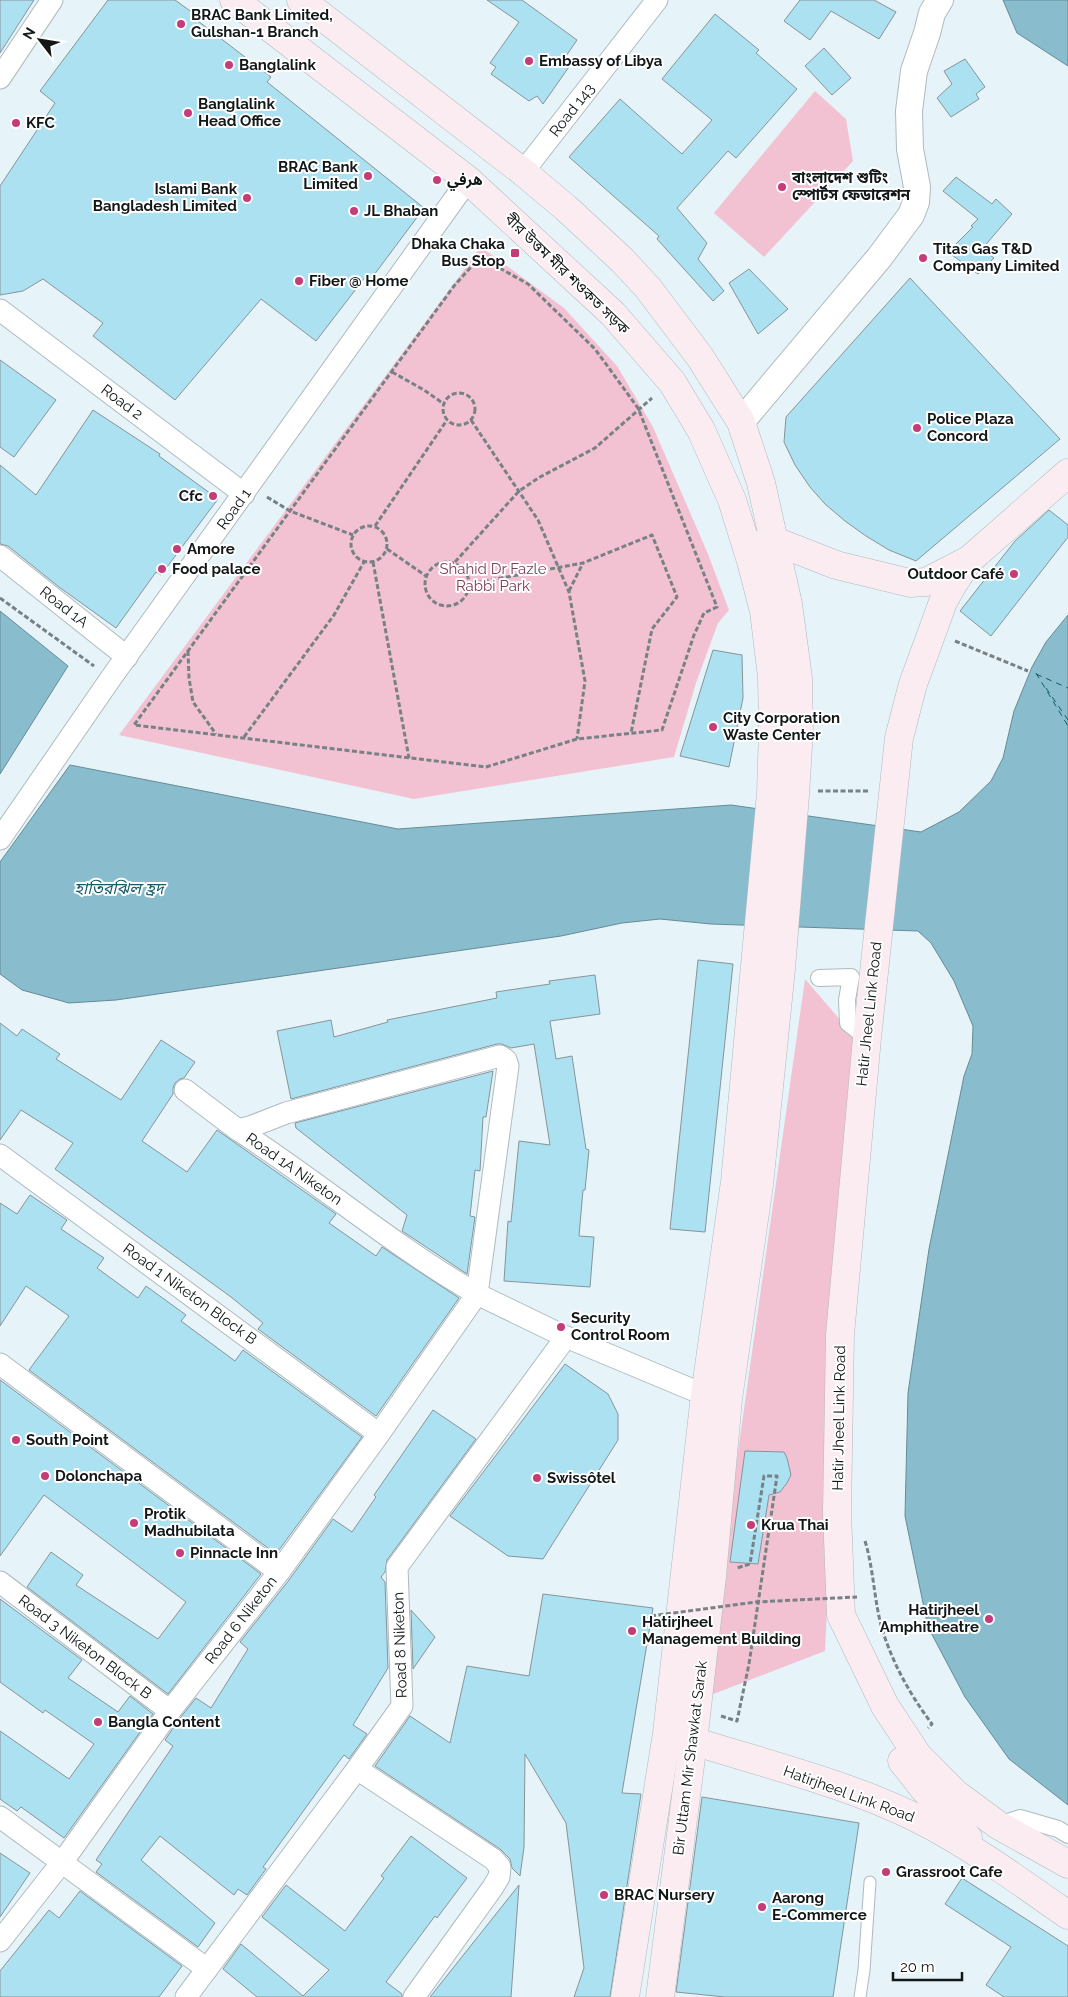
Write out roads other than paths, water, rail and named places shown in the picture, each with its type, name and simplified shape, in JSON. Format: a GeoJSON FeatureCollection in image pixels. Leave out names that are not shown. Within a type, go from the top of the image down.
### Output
{"type":"FeatureCollection","features":[{"type":"Feature","properties":{"kind":"main road","name":"বীর উত্তম মীর শওকত সড়ক"},"geometry":{"type":"LineString","coordinates":[[234,0],[468,180],[612,314],[672,382],[701,430],[732,500],[747,548],[764,611],[772,677],[773,730],[787,791]]}},
{"type":"Feature","properties":{"kind":"main road"},"geometry":{"type":"LineString","coordinates":[[301,0],[523,172],[573,214],[622,260],[648,288],[700,357],[741,422],[761,483],[776,542],[788,604],[798,678],[799,731],[787,791],[768,967],[735,1182],[716,1397],[667,1733],[625,1997]]}},
{"type":"Feature","properties":{"kind":"main road","name":"Hatir Jheel Link Road"},"geometry":{"type":"LineString","coordinates":[[988,1860],[924,1789],[874,1723],[855,1679],[851,1610],[837,1512],[840,1335],[892,792],[899,738],[913,684],[943,602],[968,561],[1068,474]]}},
{"type":"Feature","properties":{"kind":"main road"},"geometry":{"type":"LineString","coordinates":[[747,548],[776,542],[836,566],[910,583],[926,582],[968,561]]}},
{"type":"Feature","properties":{"kind":"main road","name":"Bir Uttam Mir Shawkat Sarak"},"geometry":{"type":"LineString","coordinates":[[660,1997],[712,1576],[716,1397]]}},
{"type":"Feature","properties":{"kind":"main road","name":"Hatir Jheel Link Road"},"geometry":{"type":"LineString","coordinates":[[851,1610],[885,1706],[918,1756],[956,1794],[998,1825],[1068,1864]]}},
{"type":"Feature","properties":{"kind":"main road","name":"Hatirjheel Link Road"},"geometry":{"type":"LineString","coordinates":[[667,1733],[790,1771],[875,1800],[927,1823],[988,1860],[1068,1915]]}},
{"type":"Feature","properties":{"kind":"street"},"geometry":{"type":"LineString","coordinates":[[0,78],[52,0]]}},
{"type":"Feature","properties":{"kind":"street","name":"Road 143"},"geometry":{"type":"LineString","coordinates":[[523,172],[657,0]]}},
{"type":"Feature","properties":{"kind":"street"},"geometry":{"type":"LineString","coordinates":[[741,422],[879,258],[910,215],[916,202],[917,187],[910,149],[909,111],[914,71],[932,13],[940,0]]}},
{"type":"Feature","properties":{"kind":"street"},"geometry":{"type":"LineString","coordinates":[[927,33],[943,13],[957,0]]}},
{"type":"Feature","properties":{"kind":"street","name":"Road 1"},"geometry":{"type":"LineString","coordinates":[[0,839],[111,678],[468,180]]}},
{"type":"Feature","properties":{"kind":"street","name":"Road 2"},"geometry":{"type":"LineString","coordinates":[[0,310],[247,490]]}},
{"type":"Feature","properties":{"kind":"street","name":"Road 1A"},"geometry":{"type":"LineString","coordinates":[[0,556],[127,657]]}},
{"type":"Feature","properties":{"kind":"street"},"geometry":{"type":"LineString","coordinates":[[819,978],[851,977],[848,1023],[867,1038]]}},
{"type":"Feature","properties":{"kind":"street","name":"Road 1A Niketon"},"geometry":{"type":"LineString","coordinates":[[238,1130],[286,1113],[500,1056],[506,1060],[508,1066],[477,1294]]}},
{"type":"Feature","properties":{"kind":"street"},"geometry":{"type":"LineString","coordinates":[[185,1090],[238,1130]]}},
{"type":"Feature","properties":{"kind":"street","name":"Road 1A Niketon"},"geometry":{"type":"LineString","coordinates":[[238,1130],[275,1154],[443,1275],[477,1294],[566,1337],[716,1397]]}},
{"type":"Feature","properties":{"kind":"street","name":"Road 1 Niketon Block B"},"geometry":{"type":"LineString","coordinates":[[0,1155],[379,1434]]}},
{"type":"Feature","properties":{"kind":"street","name":"Road 6 Niketon"},"geometry":{"type":"LineString","coordinates":[[0,1941],[61,1863],[170,1711],[279,1572],[477,1294]]}},
{"type":"Feature","properties":{"kind":"street","name":"Road 8 Niketon"},"geometry":{"type":"LineString","coordinates":[[186,1997],[402,1706],[397,1567],[566,1337]]}},
{"type":"Feature","properties":{"kind":"street"},"geometry":{"type":"LineString","coordinates":[[0,1364],[279,1572]]}},
{"type":"Feature","properties":{"kind":"street","name":"Road 3 Niketon Block B"},"geometry":{"type":"LineString","coordinates":[[0,1582],[170,1711]]}},
{"type":"Feature","properties":{"kind":"street"},"geometry":{"type":"LineString","coordinates":[[357,1769],[493,1859],[500,1867],[499,1877],[493,1887],[414,1997]]}},
{"type":"Feature","properties":{"kind":"street"},"geometry":{"type":"LineString","coordinates":[[0,1817],[207,1969]]}},
{"type":"Feature","properties":{"kind":"street"},"geometry":{"type":"LineString","coordinates":[[998,1825],[1020,1818],[1058,1829],[1068,1835]]}},
{"type":"Feature","properties":{"kind":"lane"},"geometry":{"type":"LineString","coordinates":[[860,1997],[864,1970],[870,1882]]}},
{"type":"Feature","properties":{"kind":"water"},"geometry":{"type":"Polygon","coordinates":[[[1003,0],[1068,0],[1068,66],[1017,33],[1003,0]]]}},
{"type":"Feature","properties":{"kind":"water"},"geometry":{"type":"Polygon","coordinates":[[[0,611],[68,666],[0,774],[0,611]]]}},
{"type":"Feature","properties":{"kind":"water","name":"হাতিরঝিল হ্রদ"},"geometry":{"type":"Polygon","coordinates":[[[1068,615],[1068,1805],[1009,1759],[965,1697],[928,1627],[905,1516],[908,1393],[929,1249],[964,1076],[972,1054],[973,1026],[954,981],[931,943],[918,931],[711,924],[660,919],[622,923],[561,936],[116,1000],[69,1003],[22,990],[0,974],[0,862],[70,765],[398,829],[731,805],[921,832],[959,812],[991,781],[1003,758],[1014,711],[1032,667],[1046,642],[1068,615]]]}},
{"type":"Feature","properties":{"kind":"place","name":"BRAC Bank Limited, Gulshan-1 Branch"},"geometry":{"type":"Point","coordinates":[181,24]}},
{"type":"Feature","properties":{"kind":"place","name":"Embassy of Libya"},"geometry":{"type":"Point","coordinates":[529,61]}},
{"type":"Feature","properties":{"kind":"place","name":"Banglalink"},"geometry":{"type":"Point","coordinates":[229,65]}},
{"type":"Feature","properties":{"kind":"place","name":"Banglalink Head Office"},"geometry":{"type":"Point","coordinates":[188,113]}},
{"type":"Feature","properties":{"kind":"place","name":"KFC"},"geometry":{"type":"Point","coordinates":[16,123]}},
{"type":"Feature","properties":{"kind":"place","name":"BRAC Bank Limited"},"geometry":{"type":"Point","coordinates":[368,176]}},
{"type":"Feature","properties":{"kind":"place","name":"هرفي"},"geometry":{"type":"Point","coordinates":[437,180]}},
{"type":"Feature","properties":{"kind":"place","name":"বাংলাদেশ শুটিং স্পোর্টস ফেডারেশন"},"geometry":{"type":"Point","coordinates":[782,187]}},
{"type":"Feature","properties":{"kind":"place","name":"Islami Bank Bangladesh Limited"},"geometry":{"type":"Point","coordinates":[247,198]}},
{"type":"Feature","properties":{"kind":"place","name":"JL Bhaban"},"geometry":{"type":"Point","coordinates":[354,211]}},
{"type":"Feature","properties":{"kind":"place","name":"Dhaka Chaka Bus Stop"},"geometry":{"type":"Point","coordinates":[515,253]}},
{"type":"Feature","properties":{"kind":"place","name":"Titas Gas T&D Company Limited"},"geometry":{"type":"Point","coordinates":[923,258]}},
{"type":"Feature","properties":{"kind":"place","name":"Fiber @ Home"},"geometry":{"type":"Point","coordinates":[299,281]}},
{"type":"Feature","properties":{"kind":"place","name":"Police Plaza Concord"},"geometry":{"type":"Point","coordinates":[917,428]}},
{"type":"Feature","properties":{"kind":"place","name":"Cfc"},"geometry":{"type":"Point","coordinates":[213,496]}},
{"type":"Feature","properties":{"kind":"place","name":"Amore"},"geometry":{"type":"Point","coordinates":[177,549]}},
{"type":"Feature","properties":{"kind":"place","name":"Food palace"},"geometry":{"type":"Point","coordinates":[162,569]}},
{"type":"Feature","properties":{"kind":"place","name":"Outdoor Café"},"geometry":{"type":"Point","coordinates":[1014,574]}},
{"type":"Feature","properties":{"kind":"place","name":"City Corporation Waste Center"},"geometry":{"type":"Point","coordinates":[713,727]}},
{"type":"Feature","properties":{"kind":"place","name":"Security Control Room"},"geometry":{"type":"Point","coordinates":[561,1327]}},
{"type":"Feature","properties":{"kind":"place","name":"South Point"},"geometry":{"type":"Point","coordinates":[16,1440]}},
{"type":"Feature","properties":{"kind":"place","name":"Dolonchapa"},"geometry":{"type":"Point","coordinates":[45,1476]}},
{"type":"Feature","properties":{"kind":"place","name":"Swissôtel"},"geometry":{"type":"Point","coordinates":[537,1478]}},
{"type":"Feature","properties":{"kind":"place","name":"Protik Madhubilata"},"geometry":{"type":"Point","coordinates":[134,1523]}},
{"type":"Feature","properties":{"kind":"place","name":"Krua Thai"},"geometry":{"type":"Point","coordinates":[751,1525]}},
{"type":"Feature","properties":{"kind":"place","name":"Pinnacle Inn"},"geometry":{"type":"Point","coordinates":[180,1553]}},
{"type":"Feature","properties":{"kind":"place","name":"Hatirjheel Amphitheatre"},"geometry":{"type":"Point","coordinates":[989,1619]}},
{"type":"Feature","properties":{"kind":"place","name":"Hatirjheel Management Building"},"geometry":{"type":"Point","coordinates":[632,1631]}},
{"type":"Feature","properties":{"kind":"place","name":"Bangla Content"},"geometry":{"type":"Point","coordinates":[98,1722]}},
{"type":"Feature","properties":{"kind":"place","name":"Grassroot Cafe"},"geometry":{"type":"Point","coordinates":[886,1872]}},
{"type":"Feature","properties":{"kind":"place","name":"BRAC Nursery"},"geometry":{"type":"Point","coordinates":[604,1895]}},
{"type":"Feature","properties":{"kind":"place","name":"Aarong E-Commerce"},"geometry":{"type":"Point","coordinates":[762,1907]}},
{"type":"Feature","properties":{"kind":"park label","name":"Shahid Dr Fazle Rabbi Park"},"geometry":{"type":"Point","coordinates":[493,578]}}]}
